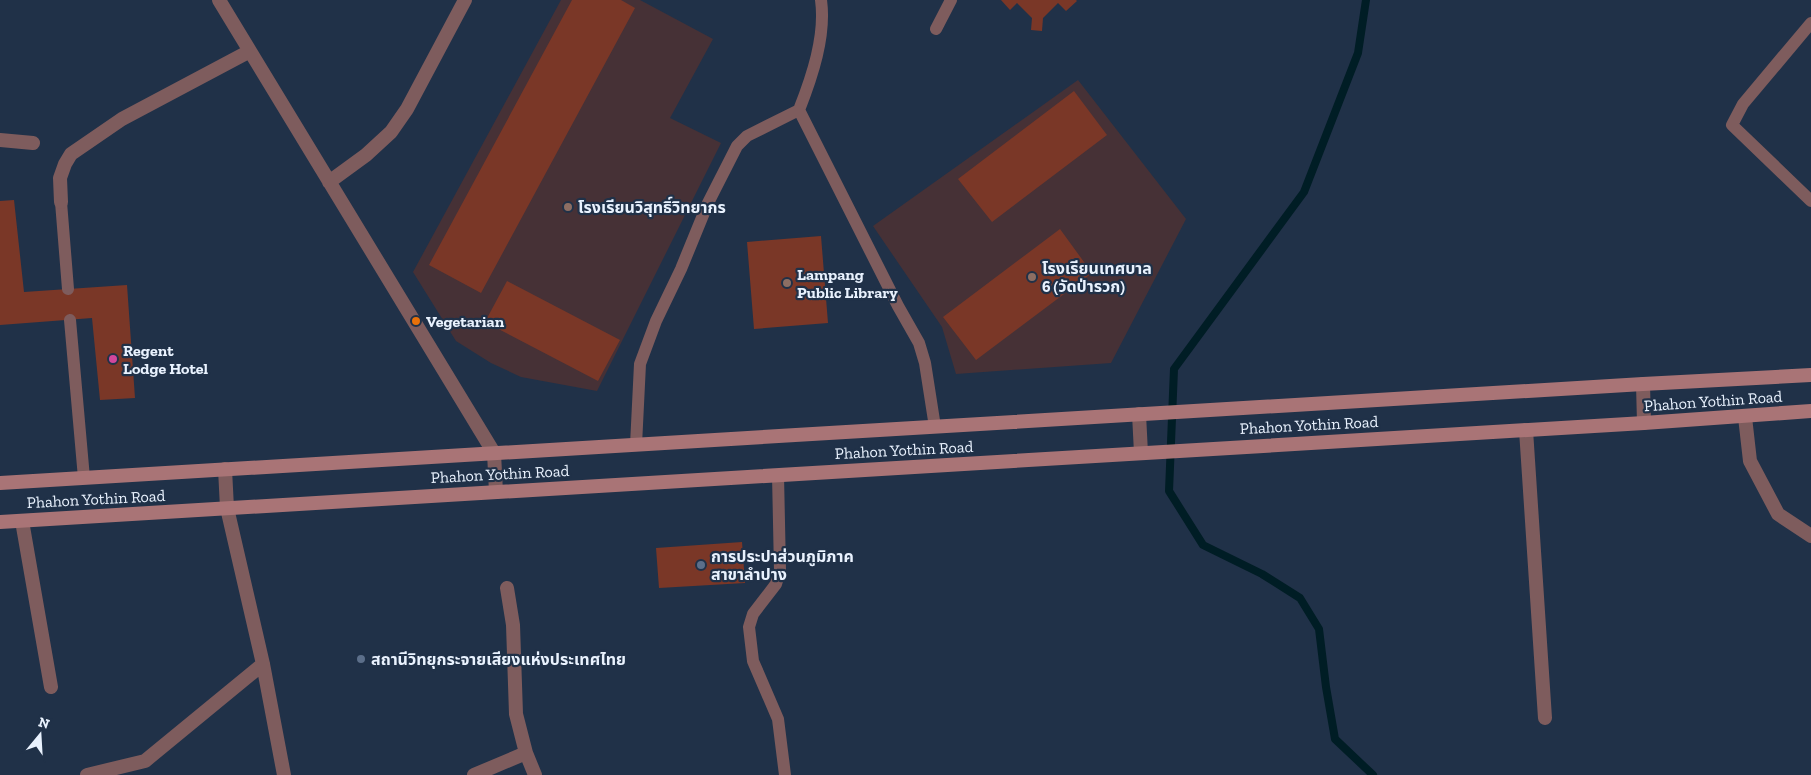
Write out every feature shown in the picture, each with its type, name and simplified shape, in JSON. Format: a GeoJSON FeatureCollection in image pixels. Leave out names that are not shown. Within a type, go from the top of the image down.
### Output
{"type":"FeatureCollection","features":[{"type":"Feature","properties":{"kind":"main road","name":"Phahon Yothin Road"},"geometry":{"type":"LineString","coordinates":[[0,483],[1811,375]]}},
{"type":"Feature","properties":{"kind":"main road","name":"Phahon Yothin Road"},"geometry":{"type":"LineString","coordinates":[[0,522],[1644,423],[1811,411]]}},
{"type":"Feature","properties":{"kind":"street"},"geometry":{"type":"LineString","coordinates":[[219,0],[494,453],[496,492]]}},
{"type":"Feature","properties":{"kind":"street"},"geometry":{"type":"LineString","coordinates":[[329,182],[366,155],[391,132],[465,0]]}},
{"type":"Feature","properties":{"kind":"street"},"geometry":{"type":"LineString","coordinates":[[61,202],[59,187],[62,170],[71,154],[122,119],[250,51]]}},
{"type":"Feature","properties":{"kind":"street"},"geometry":{"type":"LineString","coordinates":[[0,140],[33,142]]}},
{"type":"Feature","properties":{"kind":"street"},"geometry":{"type":"LineString","coordinates":[[1643,384],[1644,423]]}},
{"type":"Feature","properties":{"kind":"street"},"geometry":{"type":"LineString","coordinates":[[1139,414],[1147,453]]}},
{"type":"Feature","properties":{"kind":"street"},"geometry":{"type":"LineString","coordinates":[[1745,416],[1750,461],[1778,514],[1811,536]]}},
{"type":"Feature","properties":{"kind":"street"},"geometry":{"type":"LineString","coordinates":[[1526,430],[1545,718]]}},
{"type":"Feature","properties":{"kind":"street"},"geometry":{"type":"LineString","coordinates":[[225,469],[228,508],[263,664],[284,775]]}},
{"type":"Feature","properties":{"kind":"street"},"geometry":{"type":"LineString","coordinates":[[22,520],[51,687]]}},
{"type":"Feature","properties":{"kind":"street"},"geometry":{"type":"LineString","coordinates":[[507,588],[513,625],[516,714],[526,753],[535,775]]}},
{"type":"Feature","properties":{"kind":"street"},"geometry":{"type":"LineString","coordinates":[[87,775],[144,761],[263,664]]}},
{"type":"Feature","properties":{"kind":"street"},"geometry":{"type":"LineString","coordinates":[[474,775],[526,753]]}},
{"type":"Feature","properties":{"kind":"lane"},"geometry":{"type":"LineString","coordinates":[[636,445],[640,364],[656,321],[681,269],[708,203],[737,146],[747,136],[799,110],[818,48],[823,15],[821,0]]}},
{"type":"Feature","properties":{"kind":"lane"},"geometry":{"type":"LineString","coordinates":[[936,30],[950,0]]}},
{"type":"Feature","properties":{"kind":"lane"},"geometry":{"type":"LineString","coordinates":[[1811,23],[1743,104],[1732,126],[1811,201]]}},
{"type":"Feature","properties":{"kind":"lane"},"geometry":{"type":"LineString","coordinates":[[799,110],[898,306],[919,343],[925,363],[935,427]]}},
{"type":"Feature","properties":{"kind":"lane"},"geometry":{"type":"LineString","coordinates":[[61,202],[68,289]]}},
{"type":"Feature","properties":{"kind":"lane"},"geometry":{"type":"LineString","coordinates":[[70,320],[84,478]]}},
{"type":"Feature","properties":{"kind":"lane"},"geometry":{"type":"LineString","coordinates":[[778,475],[780,570],[776,584],[753,614],[749,627],[753,661],[778,719],[785,775]]}},
{"type":"Feature","properties":{"kind":"shaded area","name":"โรงเรียนวิสุทธิ์วิทยากร"},"geometry":{"type":"Polygon","coordinates":[[[561,0],[640,0],[713,39],[670,118],[721,143],[597,391],[521,377],[491,363],[456,341],[413,272],[561,0]]]}},
{"type":"Feature","properties":{"kind":"shaded area","name":"โรงเรียนเทศบาล 6 (วัดป่ารวก)"},"geometry":{"type":"Polygon","coordinates":[[[1078,80],[1186,219],[1111,363],[956,374],[942,327],[873,226],[1078,80]]]}},
{"type":"Feature","properties":{"kind":"building"},"geometry":{"type":"Polygon","coordinates":[[[572,0],[621,0],[635,8],[481,293],[429,265],[572,0]]]}},
{"type":"Feature","properties":{"kind":"building"},"geometry":{"type":"Polygon","coordinates":[[[1001,0],[1077,1],[1066,11],[1058,3],[1043,18],[1042,31],[1031,30],[1032,18],[1017,3],[1010,10],[1001,0]]]}},
{"type":"Feature","properties":{"kind":"building"},"geometry":{"type":"Polygon","coordinates":[[[1074,91],[1107,135],[992,222],[958,179],[1074,91]]]}},
{"type":"Feature","properties":{"kind":"building"},"geometry":{"type":"Polygon","coordinates":[[[14,200],[24,292],[127,285],[135,398],[100,400],[92,318],[0,325],[0,201],[14,200]]]}},
{"type":"Feature","properties":{"kind":"building"},"geometry":{"type":"Polygon","coordinates":[[[1060,229],[1092,273],[976,360],[943,317],[1060,229]]]}},
{"type":"Feature","properties":{"kind":"building","name":"Lampang Public Library"},"geometry":{"type":"Polygon","coordinates":[[[821,236],[828,323],[754,329],[747,242],[821,236]]]}},
{"type":"Feature","properties":{"kind":"building"},"geometry":{"type":"Polygon","coordinates":[[[507,281],[620,340],[598,381],[485,322],[507,281]]]}},
{"type":"Feature","properties":{"kind":"building","name":"การประปาส่วนภูมิภาค สาขาลำปาง"},"geometry":{"type":"Polygon","coordinates":[[[742,542],[745,583],[659,588],[656,548],[742,542]]]}},
{"type":"Feature","properties":{"kind":"waterway"},"geometry":{"type":"LineString","coordinates":[[1366,0],[1358,53],[1304,192],[1174,369],[1169,491],[1203,545],[1262,574],[1300,598],[1319,629],[1335,739],[1373,775]]}},
{"type":"Feature","properties":{"kind":"place","name":"โรงเรียนวิสุทธิ์วิทยากร"},"geometry":{"type":"Point","coordinates":[568,207]}},
{"type":"Feature","properties":{"kind":"place","name":"โรงเรียนเทศบาล 6 (วัดป่ารวก)"},"geometry":{"type":"Point","coordinates":[1032,277]}},
{"type":"Feature","properties":{"kind":"place","name":"Lampang Public Library"},"geometry":{"type":"Point","coordinates":[787,283]}},
{"type":"Feature","properties":{"kind":"place","name":"Vegetarian"},"geometry":{"type":"Point","coordinates":[416,321]}},
{"type":"Feature","properties":{"kind":"place","name":"Regent Lodge Hotel"},"geometry":{"type":"Point","coordinates":[113,359]}},
{"type":"Feature","properties":{"kind":"place","name":"การประปาส่วนภูมิภาค สาขาลำปาง"},"geometry":{"type":"Point","coordinates":[701,565]}},
{"type":"Feature","properties":{"kind":"place","name":"สถานีวิทยุกระจายเสียงแห่งประเทศไทย"},"geometry":{"type":"Point","coordinates":[361,659]}}]}
